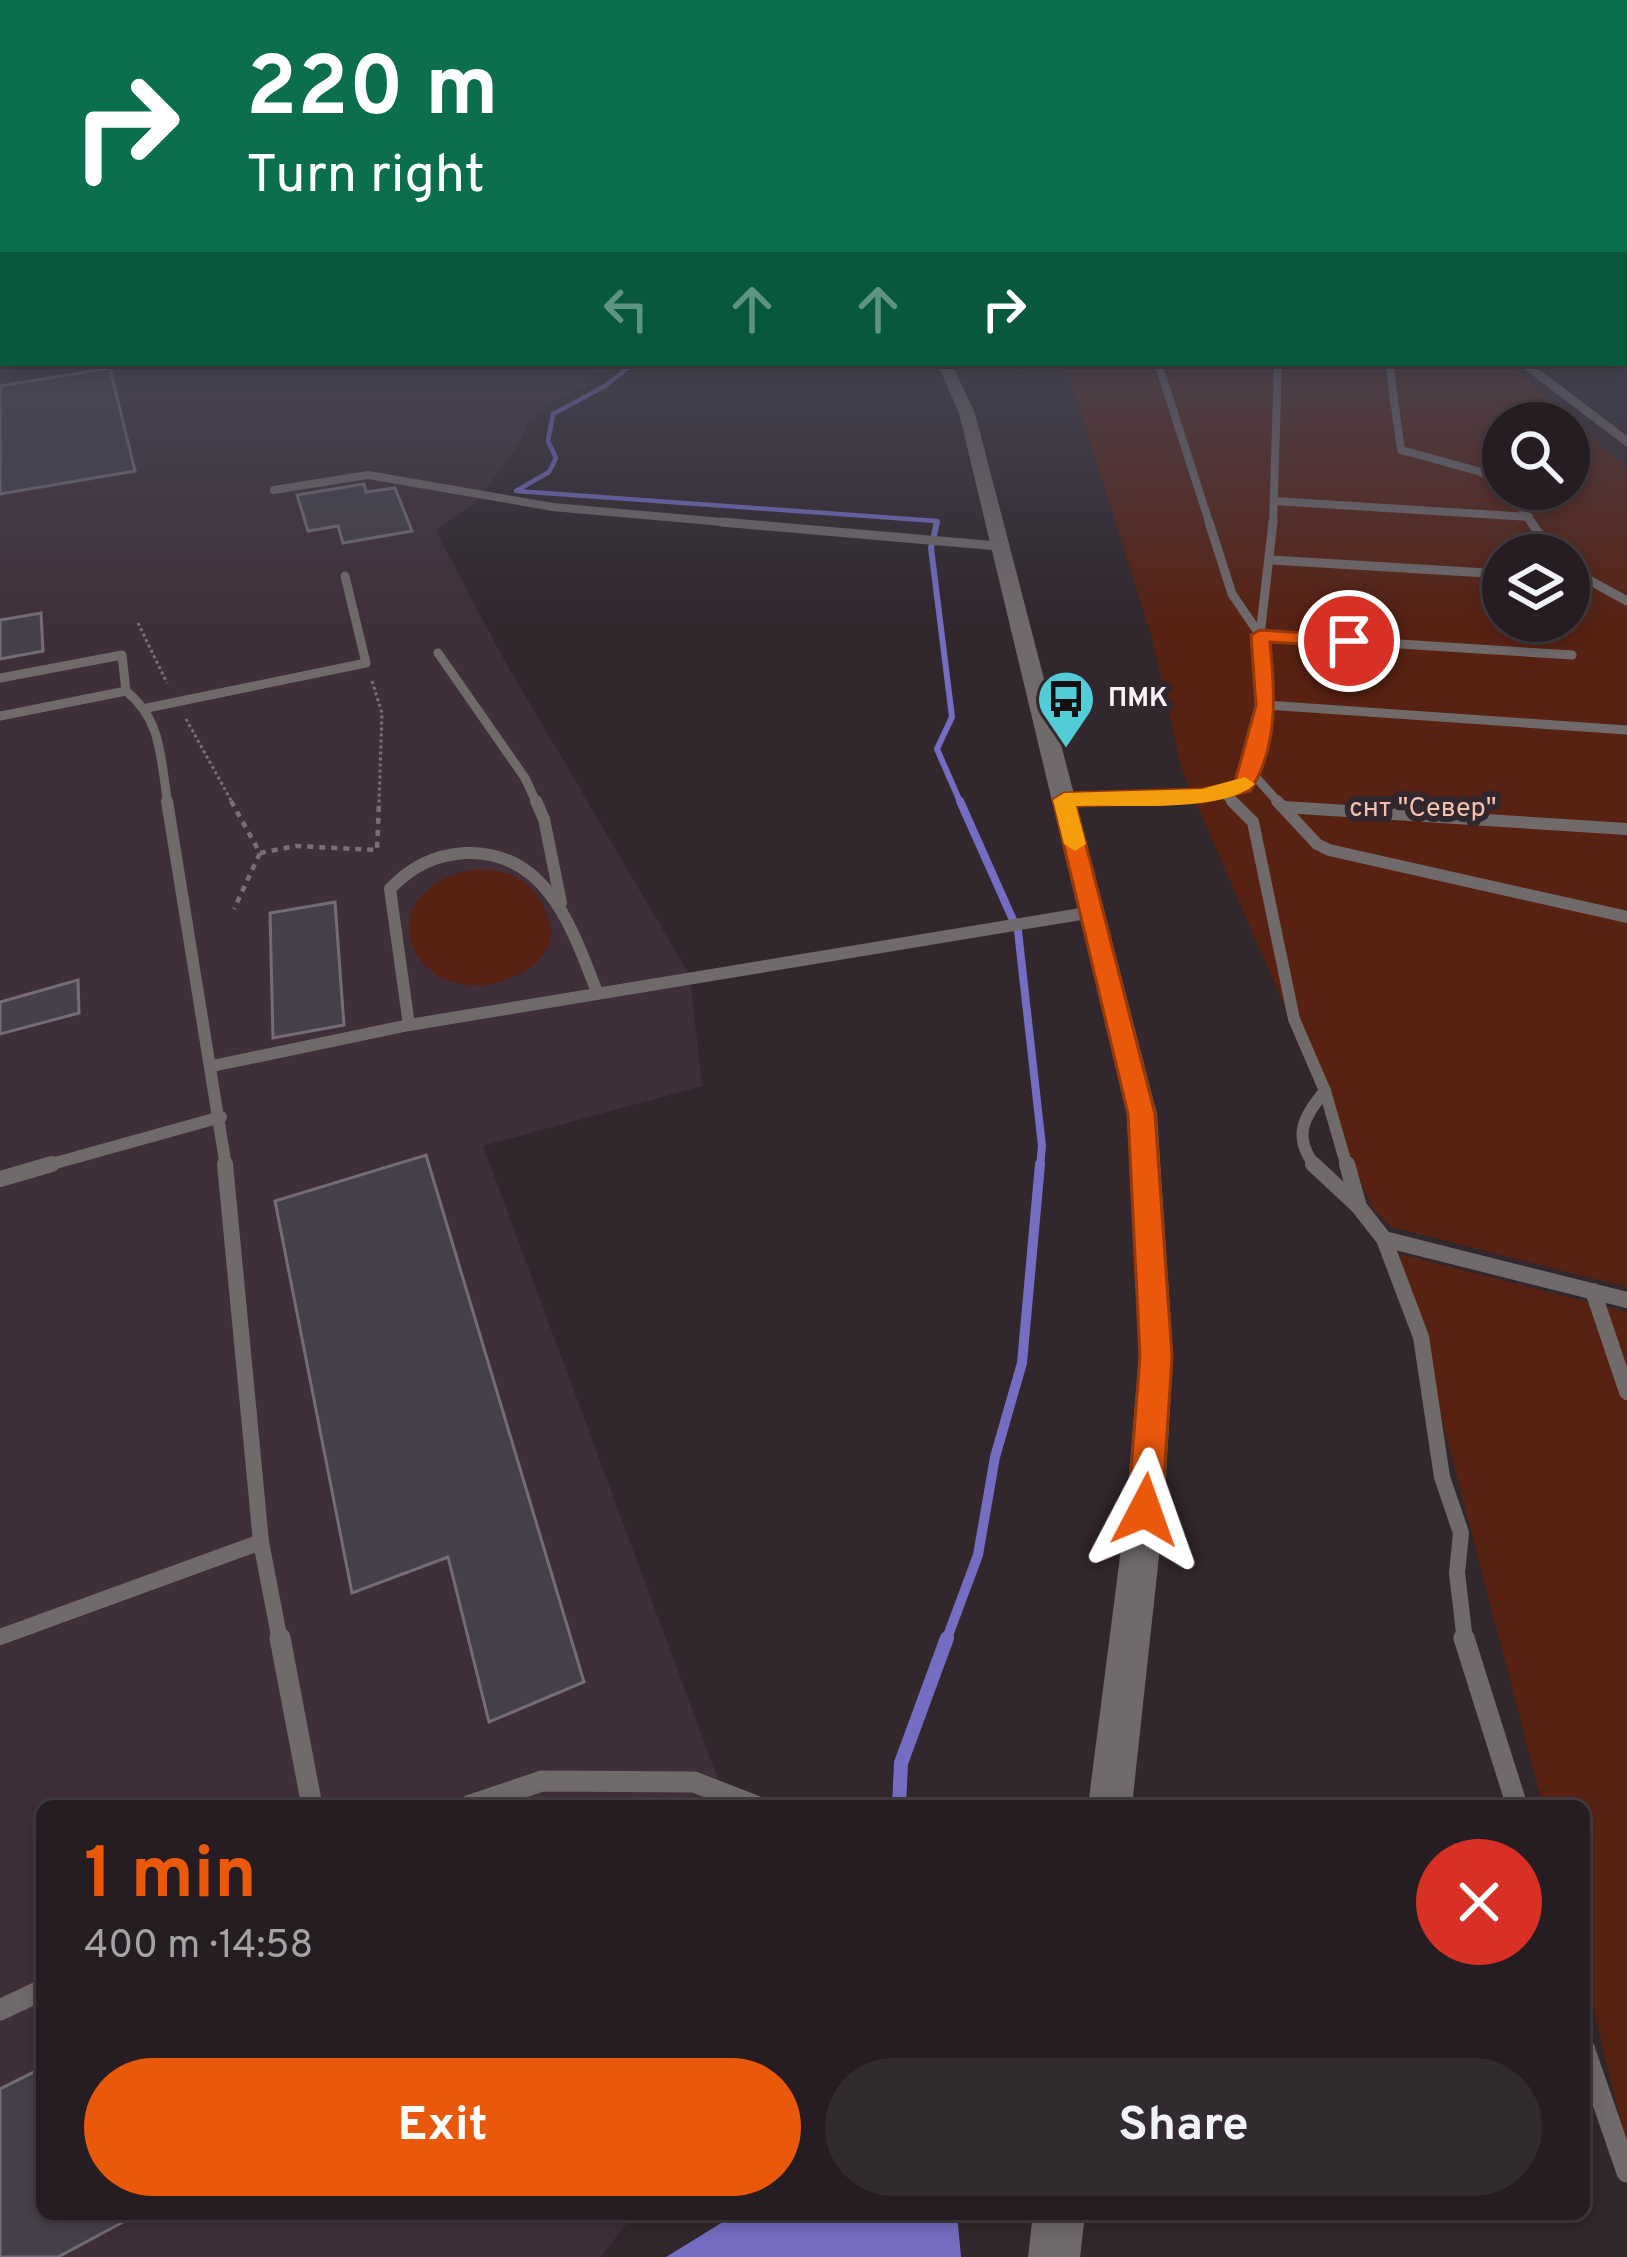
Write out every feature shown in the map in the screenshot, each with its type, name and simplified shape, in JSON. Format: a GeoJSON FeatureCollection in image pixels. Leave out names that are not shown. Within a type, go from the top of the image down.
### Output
{"type":"FeatureCollection","features":[{"type":"Feature","properties":{"kind":"street"},"geometry":{"type":"LineString","coordinates":[[967,414],[1142,1114],[1156,1356],[1145,1510],[1111,1800]]}},
{"type":"Feature","properties":{"kind":"street"},"geometry":{"type":"LineString","coordinates":[[1591,414],[1627,442]]}},
{"type":"Feature","properties":{"kind":"street"},"geometry":{"type":"LineString","coordinates":[[1054,2257],[1058,2220]]}},
{"type":"Feature","properties":{"kind":"lane"},"geometry":{"type":"LineString","coordinates":[[1174,414],[1232,595],[1260,635]]}},
{"type":"Feature","properties":{"kind":"lane"},"geometry":{"type":"LineString","coordinates":[[1064,800],[1224,793],[1243,787],[1251,772],[1266,705],[1260,635],[1272,560],[1277,414]]}},
{"type":"Feature","properties":{"kind":"lane"},"geometry":{"type":"LineString","coordinates":[[1396,414],[1401,450],[1418,458],[1462,464],[1482,474]]}},
{"type":"Feature","properties":{"kind":"lane"},"geometry":{"type":"LineString","coordinates":[[274,490],[368,475],[553,508],[998,546]]}},
{"type":"Feature","properties":{"kind":"lane"},"geometry":{"type":"LineString","coordinates":[[1274,501],[1529,518]]}},
{"type":"Feature","properties":{"kind":"lane"},"geometry":{"type":"LineString","coordinates":[[1523,510],[1540,534]]}},
{"type":"Feature","properties":{"kind":"lane"},"geometry":{"type":"LineString","coordinates":[[1272,560],[1482,573]]}},
{"type":"Feature","properties":{"kind":"lane"},"geometry":{"type":"LineString","coordinates":[[147,708],[366,663],[345,577]]}},
{"type":"Feature","properties":{"kind":"lane"},"geometry":{"type":"LineString","coordinates":[[1590,583],[1627,601]]}},
{"type":"Feature","properties":{"kind":"lane"},"geometry":{"type":"LineString","coordinates":[[1260,635],[1572,655]]}},
{"type":"Feature","properties":{"kind":"lane"},"geometry":{"type":"LineString","coordinates":[[439,653],[525,778],[544,819],[562,906],[597,992]]}},
{"type":"Feature","properties":{"kind":"lane"},"geometry":{"type":"LineString","coordinates":[[0,678],[122,655],[126,691],[147,708],[154,722],[221,1117],[261,1541],[311,1800]]}},
{"type":"Feature","properties":{"kind":"lane"},"geometry":{"type":"LineString","coordinates":[[0,716],[126,691]]}},
{"type":"Feature","properties":{"kind":"lane"},"geometry":{"type":"LineString","coordinates":[[1266,705],[1627,730]]}},
{"type":"Feature","properties":{"kind":"lane"},"geometry":{"type":"LineString","coordinates":[[1251,772],[1329,850],[1627,917]]}},
{"type":"Feature","properties":{"kind":"lane"},"geometry":{"type":"LineString","coordinates":[[1224,793],[1253,822],[1281,972],[1294,1018],[1325,1091],[1359,1207]]}},
{"type":"Feature","properties":{"kind":"lane"},"geometry":{"type":"LineString","coordinates":[[1284,806],[1627,830]]}},
{"type":"Feature","properties":{"kind":"lane"},"geometry":{"type":"LineString","coordinates":[[409,1025],[390,889],[413,865],[447,854],[484,852],[507,858],[530,865],[562,906]]}},
{"type":"Feature","properties":{"kind":"lane"},"geometry":{"type":"LineString","coordinates":[[212,1066],[597,992],[1093,912]]}},
{"type":"Feature","properties":{"kind":"lane"},"geometry":{"type":"LineString","coordinates":[[1325,1091],[1302,1122],[1302,1146],[1318,1171],[1359,1207],[1384,1239],[1421,1337],[1442,1477],[1460,1533],[1460,1628],[1515,1800]]}},
{"type":"Feature","properties":{"kind":"lane"},"geometry":{"type":"LineString","coordinates":[[0,1179],[221,1117]]}},
{"type":"Feature","properties":{"kind":"lane"},"geometry":{"type":"LineString","coordinates":[[1384,1239],[1627,1300]]}},
{"type":"Feature","properties":{"kind":"lane"},"geometry":{"type":"LineString","coordinates":[[1593,1292],[1627,1391]]}},
{"type":"Feature","properties":{"kind":"lane"},"geometry":{"type":"LineString","coordinates":[[0,1637],[261,1541]]}},
{"type":"Feature","properties":{"kind":"lane"},"geometry":{"type":"LineString","coordinates":[[486,1800],[542,1781],[694,1782],[740,1800]]}},
{"type":"Feature","properties":{"kind":"lane"},"geometry":{"type":"LineString","coordinates":[[0,2010],[36,1993]]}},
{"type":"Feature","properties":{"kind":"lane"},"geometry":{"type":"LineString","coordinates":[[1590,2065],[1627,2171]]}},
{"type":"Feature","properties":{"kind":"path"},"geometry":{"type":"LineString","coordinates":[[138,623],[260,853]]}},
{"type":"Feature","properties":{"kind":"path"},"geometry":{"type":"LineString","coordinates":[[260,853],[296,846],[377,850],[382,713],[366,663]]}},
{"type":"Feature","properties":{"kind":"path"},"geometry":{"type":"LineString","coordinates":[[234,909],[260,853]]}},
{"type":"Feature","properties":{"kind":"shaded area"},"geometry":{"type":"Polygon","coordinates":[[[0,414],[536,414],[478,500],[436,531],[502,656],[690,976],[702,1086],[483,1146],[726,1800],[36,1800],[36,2220],[629,2220],[601,2257],[0,2257],[0,414]]]}},
{"type":"Feature","properties":{"kind":"shaded area"},"geometry":{"type":"Polygon","coordinates":[[[726,2220],[958,2220],[961,2257],[666,2257],[726,2220]]]}},
{"type":"Feature","properties":{"kind":"green space","name":"снт \"Север\""},"geometry":{"type":"Polygon","coordinates":[[[1081,414],[1482,414],[1482,510],[1590,510],[1590,435],[1627,468],[1627,1287],[1391,1227],[1372,1207],[1182,770],[1152,638],[1081,414]]]}},
{"type":"Feature","properties":{"kind":"green space"},"geometry":{"type":"Polygon","coordinates":[[[470,870],[502,872],[526,883],[542,903],[552,934],[544,954],[530,968],[483,985],[453,982],[430,970],[414,950],[409,927],[415,904],[435,884],[470,870]]]}},
{"type":"Feature","properties":{"kind":"green space"},"geometry":{"type":"Polygon","coordinates":[[[1399,1254],[1627,1312],[1627,2145],[1590,1995],[1590,1800],[1541,1800],[1399,1254]]]}},
{"type":"Feature","properties":{"kind":"building"},"geometry":{"type":"Polygon","coordinates":[[[0,414],[121,414],[135,471],[0,494],[0,414]]]}},
{"type":"Feature","properties":{"kind":"building"},"geometry":{"type":"Polygon","coordinates":[[[364,484],[366,492],[395,488],[412,531],[343,543],[338,526],[308,531],[297,495],[364,484]]]}},
{"type":"Feature","properties":{"kind":"building"},"geometry":{"type":"Polygon","coordinates":[[[41,613],[43,651],[0,659],[0,620],[41,613]]]}},
{"type":"Feature","properties":{"kind":"building"},"geometry":{"type":"Polygon","coordinates":[[[335,902],[344,1025],[273,1038],[270,913],[335,902]]]}},
{"type":"Feature","properties":{"kind":"building"},"geometry":{"type":"Polygon","coordinates":[[[78,980],[79,1013],[0,1034],[0,1002],[78,980]]]}},
{"type":"Feature","properties":{"kind":"building"},"geometry":{"type":"Polygon","coordinates":[[[426,1155],[584,1682],[489,1722],[448,1557],[352,1593],[275,1201],[426,1155]]]}},
{"type":"Feature","properties":{"kind":"building"},"geometry":{"type":"Polygon","coordinates":[[[36,2071],[36,2220],[127,2220],[58,2257],[0,2257],[0,2089],[36,2071]]]}},
{"type":"Feature","properties":{"kind":"waterway"},"geometry":{"type":"LineString","coordinates":[[553,414],[548,441],[556,458],[549,472],[516,491],[937,521],[936,525]]}},
{"type":"Feature","properties":{"kind":"waterway"},"geometry":{"type":"LineString","coordinates":[[937,522],[931,548],[952,717],[937,749],[961,804]]}},
{"type":"Feature","properties":{"kind":"waterway"},"geometry":{"type":"LineString","coordinates":[[960,801],[1018,931],[1042,1146],[1040,1167]]}},
{"type":"Feature","properties":{"kind":"waterway"},"geometry":{"type":"LineString","coordinates":[[946,1641],[978,1555],[995,1457],[1022,1363],[1040,1164]]}},
{"type":"Feature","properties":{"kind":"waterway"},"geometry":{"type":"LineString","coordinates":[[899,1800],[901,1763],[947,1638]]}},
{"type":"Feature","properties":{"kind":"slow traffic"},"geometry":{"type":"LineString","coordinates":[[1075,844],[1064,800],[1202,796],[1245,784]]}},
{"type":"Feature","properties":{"kind":"place","name":"ПМК"},"geometry":{"type":"Point","coordinates":[1066,750]}},
{"type":"Feature","properties":{"kind":"route"},"geometry":{"type":"LineString","coordinates":[[1145,1510],[1156,1356],[1142,1114],[1064,800],[1202,796],[1243,787],[1251,772],[1266,705],[1260,635],[1349,641]]}}]}
